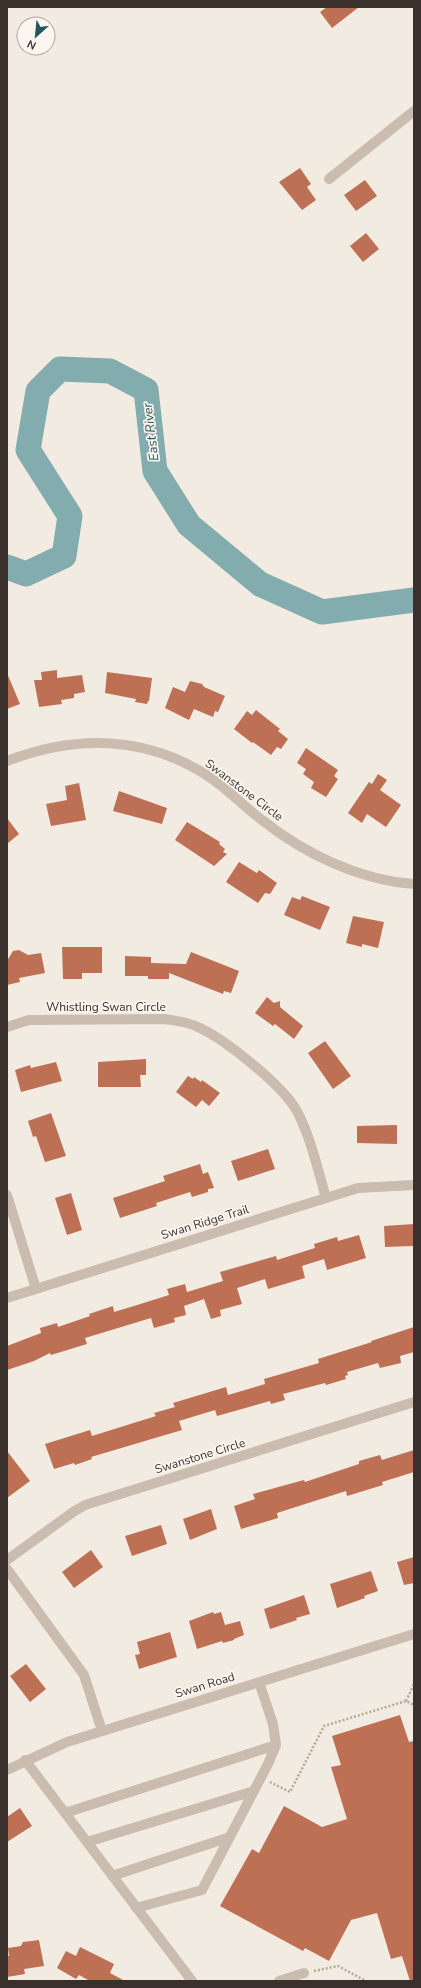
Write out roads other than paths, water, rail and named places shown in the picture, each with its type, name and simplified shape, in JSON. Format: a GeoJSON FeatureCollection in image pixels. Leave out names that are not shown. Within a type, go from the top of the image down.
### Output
{"type":"FeatureCollection","features":[{"type":"Feature","properties":{"kind":"street"},"geometry":{"type":"LineString","coordinates":[[329,179],[414,110]]}},
{"type":"Feature","properties":{"kind":"street","name":"Swanstone Circle"},"geometry":{"type":"LineString","coordinates":[[7,761],[42,750],[76,743],[128,745],[153,751],[181,761],[208,776],[236,797],[261,820],[286,838],[312,853],[345,868],[379,878],[414,884]]}},
{"type":"Feature","properties":{"kind":"street","name":"Whistling Swan Circle"},"geometry":{"type":"LineString","coordinates":[[7,1027],[29,1020],[165,1018],[182,1021],[199,1027],[215,1036],[277,1085],[289,1098],[298,1113],[305,1130],[326,1198]]}},
{"type":"Feature","properties":{"kind":"street","name":"Swan Ridge Trail"},"geometry":{"type":"LineString","coordinates":[[7,1298],[358,1188],[414,1185]]}},
{"type":"Feature","properties":{"kind":"street"},"geometry":{"type":"LineString","coordinates":[[7,1195],[36,1288]]}},
{"type":"Feature","properties":{"kind":"street","name":"Swanstone Circle"},"geometry":{"type":"LineString","coordinates":[[7,1560],[85,1505],[414,1402]]}},
{"type":"Feature","properties":{"kind":"street"},"geometry":{"type":"LineString","coordinates":[[7,1569],[84,1675],[102,1731]]}},
{"type":"Feature","properties":{"kind":"street","name":"Swan Road"},"geometry":{"type":"LineString","coordinates":[[7,1770],[25,1760],[67,1742],[414,1634]]}},
{"type":"Feature","properties":{"kind":"street"},"geometry":{"type":"LineString","coordinates":[[136,1908],[202,1890],[254,1792],[276,1745],[273,1724],[259,1682]]}},
{"type":"Feature","properties":{"kind":"street"},"geometry":{"type":"LineString","coordinates":[[65,1813],[276,1745]]}},
{"type":"Feature","properties":{"kind":"street"},"geometry":{"type":"LineString","coordinates":[[25,1760],[192,1981]]}},
{"type":"Feature","properties":{"kind":"street"},"geometry":{"type":"LineString","coordinates":[[86,1842],[254,1792]]}},
{"type":"Feature","properties":{"kind":"street"},"geometry":{"type":"LineString","coordinates":[[112,1876],[230,1837]]}},
{"type":"Feature","properties":{"kind":"street"},"geometry":{"type":"LineString","coordinates":[[279,1981],[304,1974]]}},
{"type":"Feature","properties":{"kind":"waterway","name":"East River"},"geometry":{"type":"LineString","coordinates":[[7,567],[26,574],[64,556],[70,516],[28,450],[38,391],[60,369],[110,371],[146,390],[155,471],[189,525],[260,584],[322,612],[414,600]]}}]}
